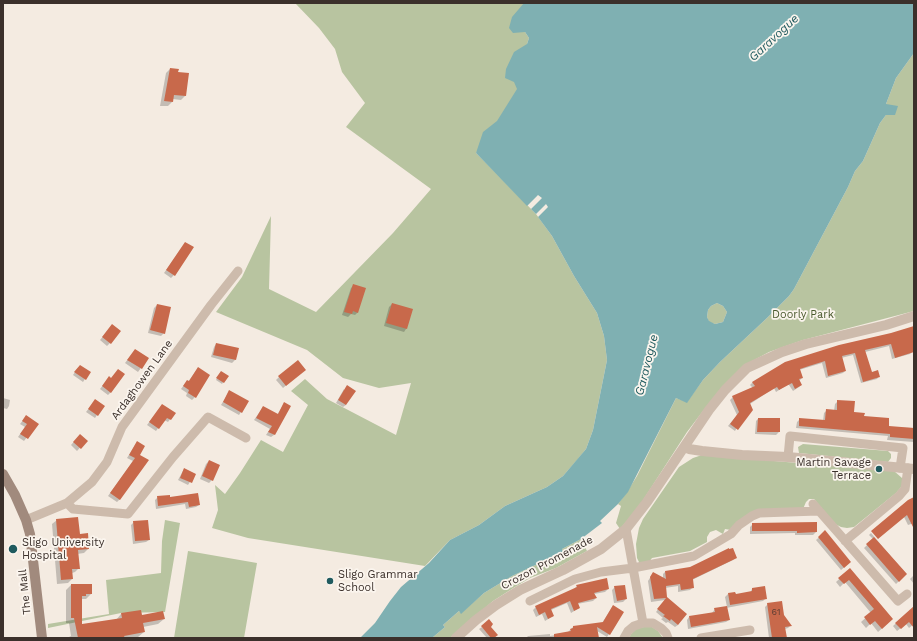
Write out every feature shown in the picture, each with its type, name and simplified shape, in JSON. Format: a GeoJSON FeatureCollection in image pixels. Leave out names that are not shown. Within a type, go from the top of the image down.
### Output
{"type":"FeatureCollection","features":[{"type":"Feature","properties":{"kind":"main road","name":"The Mall"},"geometry":{"type":"LineString","coordinates":[[3,474],[15,495],[26,520],[33,550],[42,638]]}},
{"type":"Feature","properties":{"kind":"street","name":"Ardaghowen Lane"},"geometry":{"type":"LineString","coordinates":[[26,520],[67,503],[92,482],[107,462],[122,427],[211,305],[238,271]]}},
{"type":"Feature","properties":{"kind":"street"},"geometry":{"type":"LineString","coordinates":[[907,468],[788,457],[708,452],[689,449],[685,446],[721,395],[747,368],[782,352],[806,344],[886,325],[914,316]]}},
{"type":"Feature","properties":{"kind":"street"},"geometry":{"type":"LineString","coordinates":[[67,503],[74,509],[128,514],[173,457],[208,417],[246,438]]}},
{"type":"Feature","properties":{"kind":"street"},"geometry":{"type":"LineString","coordinates":[[788,457],[790,436],[903,448],[907,468],[905,489],[899,496],[845,542]]}},
{"type":"Feature","properties":{"kind":"street","name":"Crozon Promenade"},"geometry":{"type":"LineString","coordinates":[[456,638],[476,620],[502,601],[601,549],[626,530],[685,446]]}},
{"type":"Feature","properties":{"kind":"street"},"geometry":{"type":"LineString","coordinates":[[530,600],[575,579],[601,572],[634,568],[694,556],[731,534],[739,525],[759,513],[816,507],[898,602],[907,594]]}},
{"type":"Feature","properties":{"kind":"street"},"geometry":{"type":"LineString","coordinates":[[626,530],[643,623]]}},
{"type":"Feature","properties":{"kind":"street"},"geometry":{"type":"LineString","coordinates":[[624,638],[628,631],[634,626],[643,623],[653,624],[661,628],[666,633],[668,638]]}},
{"type":"Feature","properties":{"kind":"street"},"geometry":{"type":"LineString","coordinates":[[701,638],[750,630]]}},
{"type":"Feature","properties":{"kind":"green space"},"geometry":{"type":"Polygon","coordinates":[[[295,3],[527,3],[525,32],[529,38],[527,44],[524,87],[476,153],[536,214],[552,236],[597,313],[604,336],[607,360],[593,430],[586,449],[563,476],[547,487],[505,506],[479,525],[450,540],[425,566],[248,538],[212,528],[218,510],[215,485],[225,494],[261,440],[283,452],[308,405],[291,391],[305,379],[327,399],[396,435],[411,383],[379,388],[343,378],[307,350],[216,312],[242,277],[271,216],[269,289],[316,312],[393,233],[431,189],[346,127],[365,103],[342,72],[335,49],[319,28],[295,3]]]}},
{"type":"Feature","properties":{"kind":"green space","name":"Doorly Park"},"geometry":{"type":"Polygon","coordinates":[[[914,53],[914,311],[803,340],[769,352],[745,365],[703,411],[687,432],[638,508],[620,529],[616,523],[621,506],[618,504],[637,476],[676,398],[687,402],[703,380],[720,362],[767,318],[794,289],[855,171],[863,161],[880,123],[886,115],[886,104],[896,78],[914,53]]]}},
{"type":"Feature","properties":{"kind":"green space"},"geometry":{"type":"Polygon","coordinates":[[[717,303],[723,306],[727,312],[723,322],[715,324],[709,322],[707,317],[708,310],[711,306],[717,303]]]}},
{"type":"Feature","properties":{"kind":"green space"},"geometry":{"type":"Polygon","coordinates":[[[803,444],[888,451],[891,454],[891,458],[888,462],[799,453],[798,447],[803,444]]]}},
{"type":"Feature","properties":{"kind":"green space"},"geometry":{"type":"Polygon","coordinates":[[[702,455],[894,471],[902,478],[902,486],[896,493],[854,527],[847,528],[835,524],[814,499],[809,499],[803,509],[761,509],[731,530],[725,529],[723,534],[716,530],[710,532],[707,537],[707,542],[690,551],[652,558],[649,562],[640,564],[637,558],[636,544],[639,528],[643,519],[679,467],[693,458],[702,455]]]}},
{"type":"Feature","properties":{"kind":"green space"},"geometry":{"type":"Polygon","coordinates":[[[165,520],[180,523],[165,612],[121,613],[48,628],[48,624],[109,614],[106,580],[161,573],[162,541],[165,520]]]}},
{"type":"Feature","properties":{"kind":"green space"},"geometry":{"type":"Polygon","coordinates":[[[581,539],[587,551],[556,568],[530,578],[515,587],[493,601],[450,638],[432,638],[445,627],[443,625],[459,611],[461,613],[484,593],[512,576],[563,552],[562,549],[581,539]]]}},
{"type":"Feature","properties":{"kind":"green space"},"geometry":{"type":"Polygon","coordinates":[[[188,551],[257,563],[244,638],[174,638],[188,551]]]}},
{"type":"Feature","properties":{"kind":"green space"},"geometry":{"type":"Polygon","coordinates":[[[652,627],[658,631],[663,638],[629,638],[636,629],[652,627]]]}},
{"type":"Feature","properties":{"kind":"water","name":"Garavogue"},"geometry":{"type":"Polygon","coordinates":[[[524,3],[914,3],[914,53],[896,78],[886,104],[898,106],[895,115],[886,115],[880,123],[863,161],[855,171],[794,289],[767,318],[703,380],[687,403],[676,398],[628,492],[600,521],[602,523],[581,539],[562,549],[563,552],[512,576],[484,593],[461,614],[459,611],[443,625],[445,627],[432,638],[360,638],[375,623],[401,587],[429,563],[450,540],[479,525],[505,506],[547,487],[563,476],[586,449],[593,430],[607,360],[604,336],[597,313],[552,236],[538,217],[548,207],[546,204],[536,214],[531,209],[542,198],[538,195],[527,206],[476,153],[483,132],[497,121],[517,89],[514,82],[505,78],[506,69],[514,52],[527,44],[529,38],[525,32],[513,33],[509,28],[512,17],[524,3]],[[717,303],[711,306],[708,310],[707,317],[709,321],[715,324],[723,322],[727,312],[723,306],[717,303]]]}},
{"type":"Feature","properties":{"kind":"building"},"geometry":{"type":"Polygon","coordinates":[[[170,68],[179,69],[178,72],[189,73],[186,96],[174,95],[173,102],[164,101],[170,68]]]}},
{"type":"Feature","properties":{"kind":"building"},"geometry":{"type":"Polygon","coordinates":[[[185,242],[194,247],[175,276],[166,270],[185,242]]]}},
{"type":"Feature","properties":{"kind":"building"},"geometry":{"type":"Polygon","coordinates":[[[353,284],[366,288],[358,313],[353,311],[352,314],[344,312],[353,284]]]}},
{"type":"Feature","properties":{"kind":"building"},"geometry":{"type":"Polygon","coordinates":[[[392,303],[413,309],[407,329],[386,323],[392,303]]]}},
{"type":"Feature","properties":{"kind":"building"},"geometry":{"type":"Polygon","coordinates":[[[157,304],[171,307],[165,334],[150,330],[157,304]]]}},
{"type":"Feature","properties":{"kind":"building"},"geometry":{"type":"Polygon","coordinates":[[[112,324],[121,331],[111,344],[102,337],[112,324]]]}},
{"type":"Feature","properties":{"kind":"building"},"geometry":{"type":"Polygon","coordinates":[[[914,326],[914,352],[895,358],[891,344],[865,350],[872,372],[878,370],[880,377],[863,382],[855,353],[842,356],[846,371],[828,376],[825,361],[809,366],[800,369],[803,378],[799,379],[802,385],[795,389],[792,383],[779,390],[777,387],[750,403],[753,410],[738,430],[730,424],[739,412],[732,396],[755,386],[752,382],[785,362],[839,345],[914,326]]]}},
{"type":"Feature","properties":{"kind":"building"},"geometry":{"type":"Polygon","coordinates":[[[216,343],[239,348],[236,360],[213,355],[216,343]]]}},
{"type":"Feature","properties":{"kind":"building"},"geometry":{"type":"Polygon","coordinates":[[[135,349],[149,358],[142,369],[127,360],[135,349]]]}},
{"type":"Feature","properties":{"kind":"building"},"geometry":{"type":"Polygon","coordinates":[[[298,360],[306,370],[286,386],[278,376],[298,360]]]}},
{"type":"Feature","properties":{"kind":"building"},"geometry":{"type":"Polygon","coordinates":[[[80,365],[91,372],[86,380],[74,372],[80,365]]]}},
{"type":"Feature","properties":{"kind":"building"},"geometry":{"type":"Polygon","coordinates":[[[198,367],[210,375],[196,398],[188,393],[189,390],[183,386],[187,380],[189,381],[198,367]]]}},
{"type":"Feature","properties":{"kind":"building"},"geometry":{"type":"Polygon","coordinates":[[[118,369],[125,374],[111,393],[102,386],[109,376],[111,378],[118,369]]]}},
{"type":"Feature","properties":{"kind":"building"},"geometry":{"type":"Polygon","coordinates":[[[221,371],[229,376],[224,383],[216,378],[221,371]]]}},
{"type":"Feature","properties":{"kind":"building"},"geometry":{"type":"Polygon","coordinates":[[[347,385],[356,391],[346,405],[338,400],[347,385]]]}},
{"type":"Feature","properties":{"kind":"building"},"geometry":{"type":"Polygon","coordinates":[[[229,390],[249,401],[242,413],[223,402],[229,390]]]}},
{"type":"Feature","properties":{"kind":"building"},"geometry":{"type":"Polygon","coordinates":[[[95,399],[105,406],[98,416],[88,409],[95,399]]]}},
{"type":"Feature","properties":{"kind":"building"},"geometry":{"type":"Polygon","coordinates":[[[837,400],[855,401],[854,412],[865,413],[864,416],[889,418],[889,426],[914,428],[914,439],[890,437],[890,434],[799,426],[799,418],[825,420],[826,409],[837,410],[837,400]]]}},
{"type":"Feature","properties":{"kind":"building"},"geometry":{"type":"Polygon","coordinates":[[[284,402],[291,406],[275,435],[268,432],[272,426],[256,418],[263,406],[278,414],[284,402]]]}},
{"type":"Feature","properties":{"kind":"building"},"geometry":{"type":"Polygon","coordinates":[[[162,404],[176,413],[171,420],[167,418],[159,429],[149,422],[162,404]]]}},
{"type":"Feature","properties":{"kind":"building"},"geometry":{"type":"Polygon","coordinates":[[[26,415],[39,424],[28,439],[20,434],[27,424],[22,421],[26,415]]]}},
{"type":"Feature","properties":{"kind":"building"},"geometry":{"type":"Polygon","coordinates":[[[758,418],[780,418],[780,432],[757,432],[758,418]]]}},
{"type":"Feature","properties":{"kind":"building"},"geometry":{"type":"Polygon","coordinates":[[[80,434],[88,441],[81,449],[73,442],[80,434]]]}},
{"type":"Feature","properties":{"kind":"building"},"geometry":{"type":"Polygon","coordinates":[[[137,441],[145,446],[140,455],[149,460],[120,500],[110,493],[135,458],[129,455],[137,441]]]}},
{"type":"Feature","properties":{"kind":"building"},"geometry":{"type":"Polygon","coordinates":[[[209,460],[220,465],[213,481],[202,476],[209,460]]]}},
{"type":"Feature","properties":{"kind":"building"},"geometry":{"type":"Polygon","coordinates":[[[184,468],[196,474],[192,483],[180,478],[184,468]]]}},
{"type":"Feature","properties":{"kind":"building"},"geometry":{"type":"Polygon","coordinates":[[[198,493],[200,505],[189,507],[188,502],[158,506],[157,496],[170,495],[170,497],[198,493]]]}},
{"type":"Feature","properties":{"kind":"building"},"geometry":{"type":"Polygon","coordinates":[[[914,497],[914,529],[907,515],[878,539],[871,531],[908,500],[914,497]]]}},
{"type":"Feature","properties":{"kind":"building"},"geometry":{"type":"Polygon","coordinates":[[[78,517],[80,534],[88,533],[89,549],[78,550],[80,569],[72,569],[73,579],[61,580],[56,519],[78,517]]]}},
{"type":"Feature","properties":{"kind":"building"},"geometry":{"type":"Polygon","coordinates":[[[148,520],[150,540],[135,541],[133,521],[148,520]]]}},
{"type":"Feature","properties":{"kind":"building"},"geometry":{"type":"Polygon","coordinates":[[[817,522],[817,532],[797,533],[797,531],[752,531],[752,523],[817,522]]]}},
{"type":"Feature","properties":{"kind":"building"},"geometry":{"type":"Polygon","coordinates":[[[825,530],[851,562],[844,568],[818,537],[825,530]]]}},
{"type":"Feature","properties":{"kind":"building"},"geometry":{"type":"Polygon","coordinates":[[[874,537],[907,574],[899,582],[866,544],[874,537]]]}},
{"type":"Feature","properties":{"kind":"building"},"geometry":{"type":"Polygon","coordinates":[[[729,548],[733,548],[737,558],[693,579],[694,588],[681,590],[680,584],[666,586],[667,597],[687,614],[678,625],[671,619],[670,621],[663,616],[665,615],[657,609],[666,598],[654,599],[650,577],[653,572],[666,579],[665,571],[690,567],[729,548]]]}},
{"type":"Feature","properties":{"kind":"building"},"geometry":{"type":"Polygon","coordinates":[[[850,568],[893,619],[882,629],[875,621],[870,625],[864,617],[874,609],[849,580],[844,584],[838,578],[850,568]]]}},
{"type":"Feature","properties":{"kind":"building"},"geometry":{"type":"Polygon","coordinates":[[[607,578],[609,589],[594,593],[597,598],[578,603],[580,608],[574,611],[570,601],[551,609],[554,616],[548,619],[545,612],[539,615],[535,606],[577,587],[576,585],[607,578]]]}},
{"type":"Feature","properties":{"kind":"building"},"geometry":{"type":"Polygon","coordinates":[[[71,584],[92,584],[92,594],[82,596],[82,624],[122,618],[121,613],[141,610],[142,615],[163,611],[165,619],[143,623],[145,632],[124,636],[125,638],[78,638],[74,618],[71,618],[71,584]]]}},
{"type":"Feature","properties":{"kind":"building"},"geometry":{"type":"Polygon","coordinates":[[[625,585],[627,599],[617,601],[614,586],[625,585]]]}},
{"type":"Feature","properties":{"kind":"building"},"geometry":{"type":"Polygon","coordinates":[[[765,586],[767,599],[730,605],[728,593],[735,592],[736,594],[752,591],[752,588],[765,586]]]}},
{"type":"Feature","properties":{"kind":"building"},"geometry":{"type":"Polygon","coordinates":[[[782,601],[784,615],[792,626],[785,627],[787,638],[772,638],[767,603],[782,601]]]}},
{"type":"Feature","properties":{"kind":"building"},"geometry":{"type":"Polygon","coordinates":[[[613,605],[624,612],[610,635],[597,627],[599,638],[554,638],[554,634],[571,631],[570,629],[573,628],[573,626],[603,622],[613,605]]]}},
{"type":"Feature","properties":{"kind":"building"},"geometry":{"type":"Polygon","coordinates":[[[727,606],[730,620],[691,627],[689,616],[715,612],[714,608],[727,606]]]}},
{"type":"Feature","properties":{"kind":"building"},"geometry":{"type":"Polygon","coordinates":[[[914,606],[914,628],[909,622],[901,629],[895,623],[914,606]]]}},
{"type":"Feature","properties":{"kind":"building"},"geometry":{"type":"Polygon","coordinates":[[[489,619],[493,624],[491,627],[498,635],[494,638],[491,638],[481,626],[489,619]]]}},
{"type":"Feature","properties":{"kind":"place","name":"Martin Savage Terrace"},"geometry":{"type":"Point","coordinates":[879,469]}},
{"type":"Feature","properties":{"kind":"place","name":"Sligo University Hospital"},"geometry":{"type":"Point","coordinates":[13,549]}},
{"type":"Feature","properties":{"kind":"place","name":"Sligo Grammar School"},"geometry":{"type":"Point","coordinates":[330,581]}}]}
